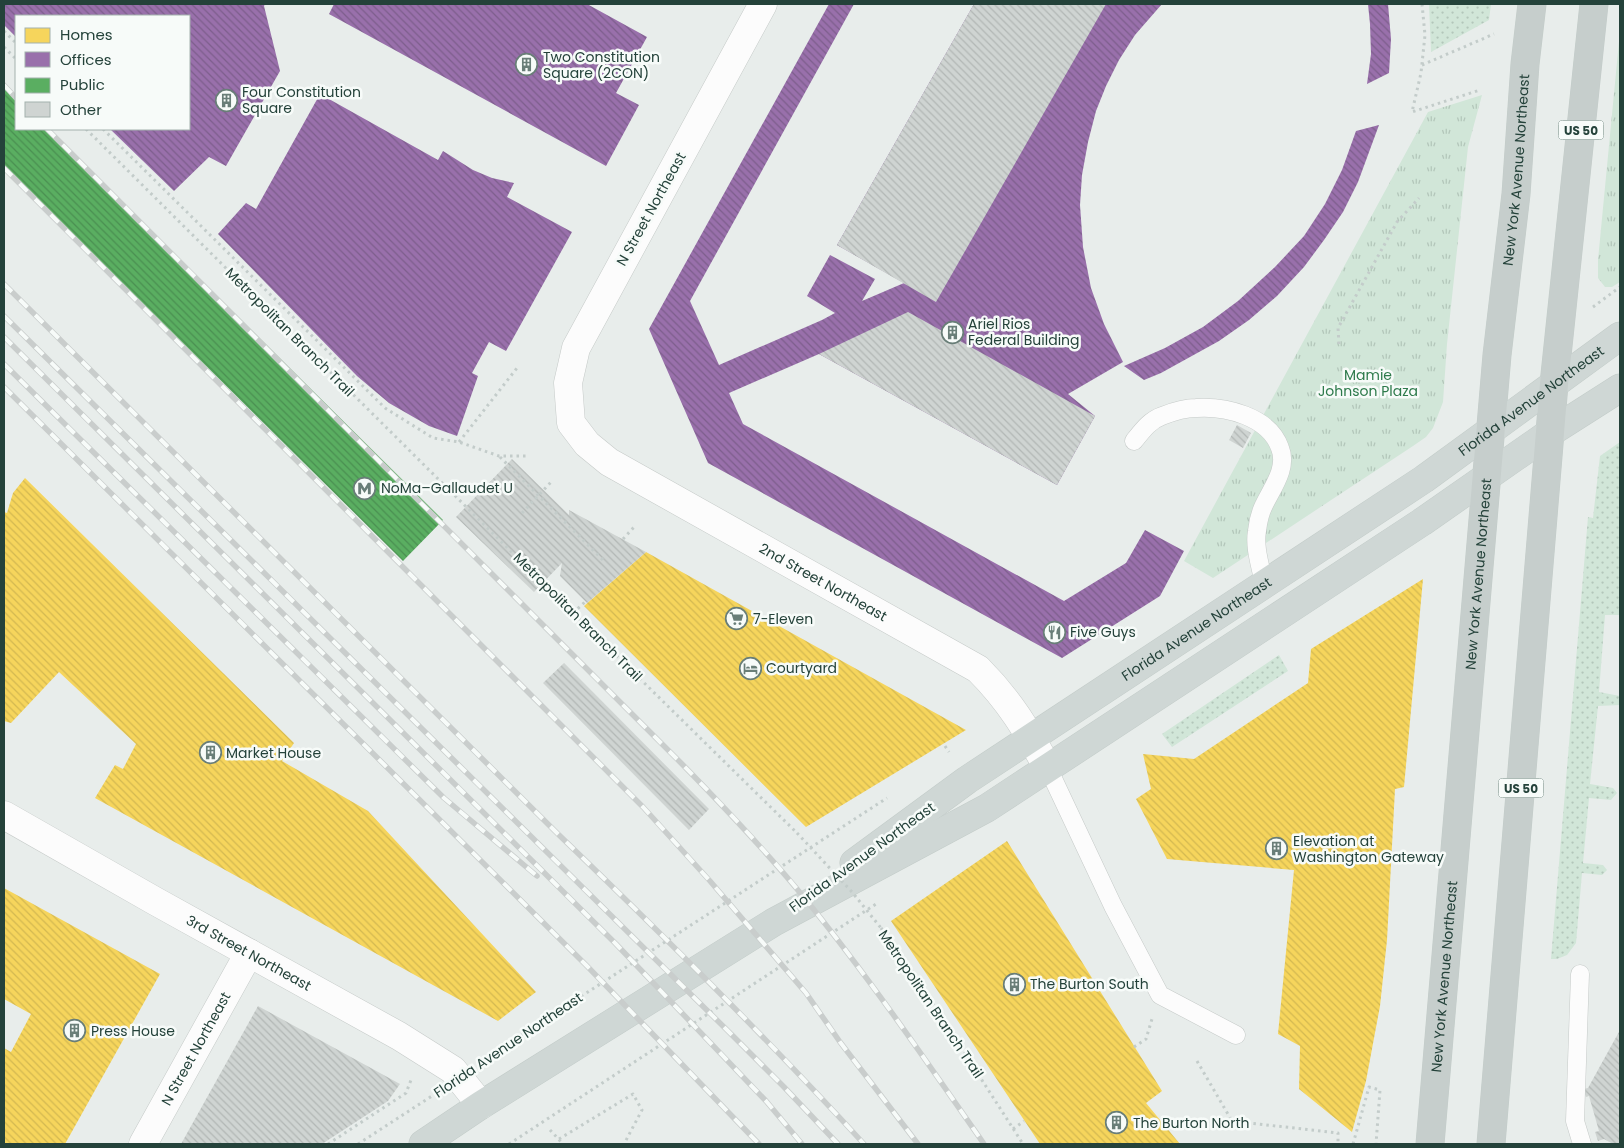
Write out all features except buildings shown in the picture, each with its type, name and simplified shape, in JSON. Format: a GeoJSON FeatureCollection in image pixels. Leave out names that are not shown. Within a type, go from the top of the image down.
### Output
{"type":"FeatureCollection","features":[{"type":"Feature","properties":{"kind":"highway","name":"New York Avenue Northeast"},"geometry":{"type":"LineString","coordinates":[[1430,1144],[1497,355],[1516,194],[1525,64],[1532,4]]}},
{"type":"Feature","properties":{"kind":"highway","name":"US 50"},"geometry":{"type":"LineString","coordinates":[[1491,1144],[1554,384],[1594,4]]}},
{"type":"Feature","properties":{"kind":"main road","name":"Florida Avenue Northeast"},"geometry":{"type":"LineString","coordinates":[[774,922],[967,780],[1424,479],[1620,336]]}},
{"type":"Feature","properties":{"kind":"main road","name":"Florida Avenue Northeast"},"geometry":{"type":"LineString","coordinates":[[423,1144],[481,1105],[774,922],[987,808],[1422,522],[1551,432],[1620,388]]}},
{"type":"Feature","properties":{"kind":"street","name":"N Street Northeast"},"geometry":{"type":"LineString","coordinates":[[571,423],[568,383],[576,348],[763,4]]}},
{"type":"Feature","properties":{"kind":"street","name":"2nd Street Northeast"},"geometry":{"type":"LineString","coordinates":[[571,423],[587,444],[609,462],[978,669],[998,689],[1016,714],[1048,768]]}},
{"type":"Feature","properties":{"kind":"street","name":"3rd Street Northeast"},"geometry":{"type":"LineString","coordinates":[[4,814],[399,1036],[453,1070],[481,1105]]}},
{"type":"Feature","properties":{"kind":"street","name":"N Street Northeast"},"geometry":{"type":"LineString","coordinates":[[143,1144],[249,953]]}},
{"type":"Feature","properties":{"kind":"lane"},"geometry":{"type":"LineString","coordinates":[[1134,441],[1144,428],[1161,416],[1194,408],[1225,409],[1256,420],[1272,434],[1281,448],[1282,468],[1263,506],[1256,533],[1264,584]]}},
{"type":"Feature","properties":{"kind":"lane"},"geometry":{"type":"LineString","coordinates":[[1048,768],[1113,906],[1160,995],[1236,1035]]}},
{"type":"Feature","properties":{"kind":"lane"},"geometry":{"type":"LineString","coordinates":[[1580,974],[1575,1121],[1582,1144]]}},
{"type":"Feature","properties":{"kind":"path"},"geometry":{"type":"LineString","coordinates":[[1422,4],[1425,35],[1422,65],[1412,112],[1480,90]]}},
{"type":"Feature","properties":{"kind":"path"},"geometry":{"type":"LineString","coordinates":[[4,31],[15,42]]}},
{"type":"Feature","properties":{"kind":"path"},"geometry":{"type":"LineString","coordinates":[[1422,65],[1494,34]]}},
{"type":"Feature","properties":{"kind":"path"},"geometry":{"type":"LineString","coordinates":[[4,47],[15,58]]}},
{"type":"Feature","properties":{"kind":"path","name":"Metropolitan Branch Trail"},"geometry":{"type":"LineString","coordinates":[[87,130],[573,613],[798,833],[852,892],[908,965],[1023,1144]]}},
{"type":"Feature","properties":{"kind":"path"},"geometry":{"type":"LineString","coordinates":[[105,130],[385,408],[433,438],[459,442],[499,456],[528,456]]}},
{"type":"Feature","properties":{"kind":"path"},"geometry":{"type":"LineString","coordinates":[[1339,344],[1338,328],[1397,222],[1419,198]]}},
{"type":"Feature","properties":{"kind":"path"},"geometry":{"type":"LineString","coordinates":[[459,442],[517,368]]}},
{"type":"Feature","properties":{"kind":"path"},"geometry":{"type":"LineString","coordinates":[[499,456],[605,562]]}},
{"type":"Feature","properties":{"kind":"path"},"geometry":{"type":"LineString","coordinates":[[522,513],[552,481]]}},
{"type":"Feature","properties":{"kind":"path"},"geometry":{"type":"LineString","coordinates":[[623,540],[635,526]]}},
{"type":"Feature","properties":{"kind":"path"},"geometry":{"type":"LineString","coordinates":[[573,613],[586,601]]}},
{"type":"Feature","properties":{"kind":"path"},"geometry":{"type":"LineString","coordinates":[[946,746],[949,752]]}},
{"type":"Feature","properties":{"kind":"path","name":"Florida Avenue Northeast"},"geometry":{"type":"LineString","coordinates":[[358,1144],[515,1038],[860,816]]}},
{"type":"Feature","properties":{"kind":"path"},"geometry":{"type":"LineString","coordinates":[[508,1144],[880,902]]}},
{"type":"Feature","properties":{"kind":"path"},"geometry":{"type":"LineString","coordinates":[[1134,1047],[1146,1038],[1160,995]]}},
{"type":"Feature","properties":{"kind":"path"},"geometry":{"type":"LineString","coordinates":[[1197,1061],[1232,1121],[1338,1133],[1338,1144]]}},
{"type":"Feature","properties":{"kind":"path"},"geometry":{"type":"LineString","coordinates":[[328,1144],[406,1093],[411,1079]]}},
{"type":"Feature","properties":{"kind":"path"},"geometry":{"type":"LineString","coordinates":[[1353,1144],[1369,1087],[1380,1090],[1376,1144]]}},
{"type":"Feature","properties":{"kind":"path"},"geometry":{"type":"LineString","coordinates":[[559,1140],[632,1094],[642,1110],[624,1144]]}},
{"type":"Feature","properties":{"kind":"path"},"geometry":{"type":"LineString","coordinates":[[1013,1129],[1024,1121]]}},
{"type":"Feature","properties":{"kind":"path"},"geometry":{"type":"LineString","coordinates":[[550,1130],[563,1144]]}},
{"type":"Feature","properties":{"kind":"green space"},"geometry":{"type":"Polygon","coordinates":[[[1429,4],[1491,4],[1489,20],[1431,52],[1429,4]]]}},
{"type":"Feature","properties":{"kind":"green space"},"geometry":{"type":"Polygon","coordinates":[[[1620,31],[1620,282],[1612,287],[1605,287],[1598,278],[1598,260],[1620,31]]]}},
{"type":"Feature","properties":{"kind":"green space","name":"Mamie Johnson Plaza"},"geometry":{"type":"Polygon","coordinates":[[[1482,95],[1468,147],[1447,344],[1443,402],[1433,428],[1426,437],[1413,446],[1213,578],[1184,561],[1428,112],[1482,95]]]}},
{"type":"Feature","properties":{"kind":"green space"},"geometry":{"type":"Polygon","coordinates":[[[1620,442],[1620,615],[1605,615],[1599,692],[1620,696],[1620,705],[1598,706],[1590,784],[1613,788],[1617,793],[1611,800],[1589,798],[1583,863],[1603,865],[1607,870],[1602,875],[1582,873],[1576,943],[1567,955],[1551,959],[1588,517],[1593,518],[1600,456],[1620,442]]]}},
{"type":"Feature","properties":{"kind":"green space"},"geometry":{"type":"Polygon","coordinates":[[[1279,655],[1288,671],[1172,747],[1162,734],[1279,655]]]}},
{"type":"Feature","properties":{"kind":"railway"},"geometry":{"type":"LineString","coordinates":[[4,85],[15,97]]}},
{"type":"Feature","properties":{"kind":"railway"},"geometry":{"type":"LineString","coordinates":[[48,130],[682,764],[746,831],[792,883],[853,960],[984,1144]]}},
{"type":"Feature","properties":{"kind":"railway"},"geometry":{"type":"LineString","coordinates":[[4,168],[643,807],[710,881],[806,993],[840,1042],[918,1144]]}},
{"type":"Feature","properties":{"kind":"railway"},"geometry":{"type":"LineString","coordinates":[[4,284],[559,835],[637,910],[790,1065],[864,1144]]}},
{"type":"Feature","properties":{"kind":"railway"},"geometry":{"type":"LineString","coordinates":[[4,316],[727,1030],[838,1144]]}},
{"type":"Feature","properties":{"kind":"railway"},"geometry":{"type":"LineString","coordinates":[[4,337],[616,944],[766,1101],[802,1144]]}},
{"type":"Feature","properties":{"kind":"railway"},"geometry":{"type":"LineString","coordinates":[[4,364],[444,798],[537,876]]}},
{"type":"Feature","properties":{"kind":"railway"},"geometry":{"type":"LineString","coordinates":[[4,387],[586,965],[759,1144]]}},
{"type":"Feature","properties":{"kind":"place","name":"Two Constitution Square (2CON)"},"geometry":{"type":"Point","coordinates":[527,65]}},
{"type":"Feature","properties":{"kind":"place","name":"Four Constitution Square"},"geometry":{"type":"Point","coordinates":[226,100]}},
{"type":"Feature","properties":{"kind":"place","name":"Ariel Rios Federal Building"},"geometry":{"type":"Point","coordinates":[952,332]}},
{"type":"Feature","properties":{"kind":"place","name":"NoMa–Gallaudet U"},"geometry":{"type":"Point","coordinates":[365,488]}},
{"type":"Feature","properties":{"kind":"place","name":"7-Eleven"},"geometry":{"type":"Point","coordinates":[737,619]}},
{"type":"Feature","properties":{"kind":"place","name":"Five Guys"},"geometry":{"type":"Point","coordinates":[1054,632]}},
{"type":"Feature","properties":{"kind":"place","name":"Courtyard"},"geometry":{"type":"Point","coordinates":[750,668]}},
{"type":"Feature","properties":{"kind":"place","name":"Market House"},"geometry":{"type":"Point","coordinates":[210,753]}},
{"type":"Feature","properties":{"kind":"place","name":"Elevation at Washington Gateway"},"geometry":{"type":"Point","coordinates":[1277,849]}},
{"type":"Feature","properties":{"kind":"place","name":"The Burton South"},"geometry":{"type":"Point","coordinates":[1014,984]}},
{"type":"Feature","properties":{"kind":"place","name":"Press House"},"geometry":{"type":"Point","coordinates":[75,1031]}},
{"type":"Feature","properties":{"kind":"place","name":"The Burton North"},"geometry":{"type":"Point","coordinates":[1117,1123]}}]}
